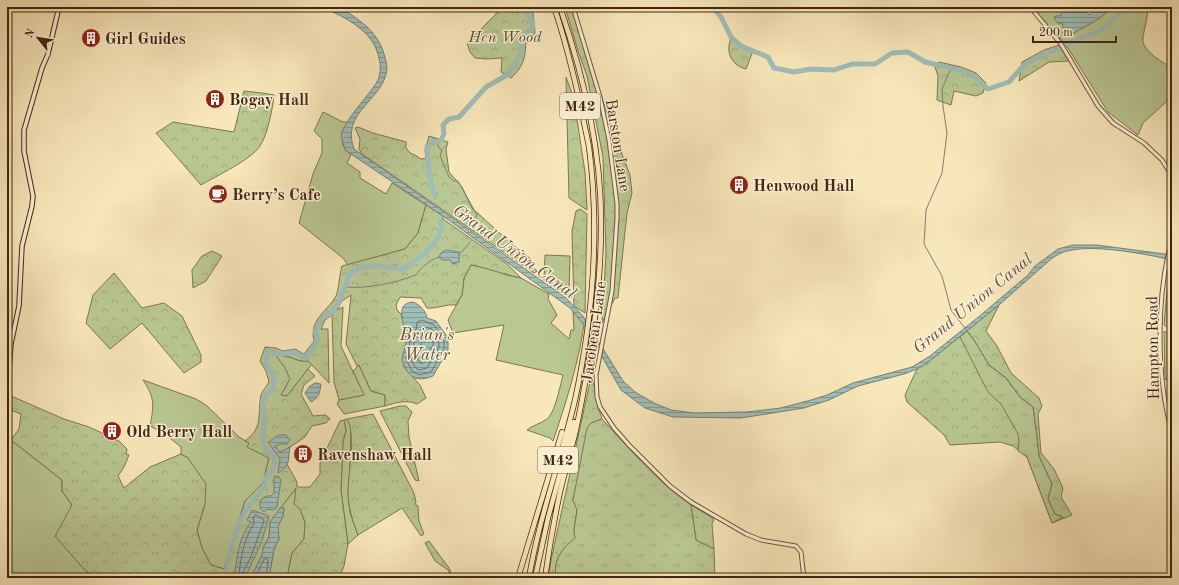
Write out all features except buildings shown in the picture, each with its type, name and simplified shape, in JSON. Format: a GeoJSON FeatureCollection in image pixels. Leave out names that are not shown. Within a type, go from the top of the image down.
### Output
{"type":"FeatureCollection","features":[{"type":"Feature","properties":{"kind":"highway","name":"M42"},"geometry":{"type":"LineString","coordinates":[[529,578],[542,516],[579,378],[586,341],[593,274],[594,207],[589,146],[574,76],[554,7]]}},
{"type":"Feature","properties":{"kind":"highway","name":"M42"},"geometry":{"type":"LineString","coordinates":[[535,578],[548,518],[580,403],[587,370],[595,320],[600,271],[601,225],[596,153],[582,76],[560,7]]}},
{"type":"Feature","properties":{"kind":"highway"},"geometry":{"type":"LineString","coordinates":[[545,578],[554,521],[576,430],[587,370]]}},
{"type":"Feature","properties":{"kind":"highway"},"geometry":{"type":"LineString","coordinates":[[518,578],[579,378]]}},
{"type":"Feature","properties":{"kind":"main road"},"geometry":{"type":"LineString","coordinates":[[7,395],[11,344],[18,306],[22,246],[33,196],[24,151],[23,138],[35,90],[49,48],[59,7]]}},
{"type":"Feature","properties":{"kind":"street","name":"Barston Lane"},"geometry":{"type":"LineString","coordinates":[[573,7],[600,97],[609,140],[617,204],[617,218]]}},
{"type":"Feature","properties":{"kind":"street"},"geometry":{"type":"LineString","coordinates":[[1030,7],[1068,54],[1098,106],[1113,123],[1144,143],[1162,160],[1172,176]]}},
{"type":"Feature","properties":{"kind":"street","name":"Jacobean Lane"},"geometry":{"type":"LineString","coordinates":[[617,218],[612,291],[596,375],[597,397],[600,407],[614,428],[670,486],[712,515],[746,534],[761,540],[796,546],[801,552],[804,578]]}},
{"type":"Feature","properties":{"kind":"street","name":"Hampton Road"},"geometry":{"type":"LineString","coordinates":[[1172,239],[1162,296],[1160,327],[1167,415],[1172,433]]}},
{"type":"Feature","properties":{"kind":"green space","name":"Hen Wood"},"geometry":{"type":"Polygon","coordinates":[[[498,7],[530,7],[533,13],[535,33],[526,43],[523,62],[511,78],[501,72],[502,58],[475,58],[470,52],[467,43],[496,14],[498,7]]]}},
{"type":"Feature","properties":{"kind":"green space"},"geometry":{"type":"Polygon","coordinates":[[[565,7],[572,7],[612,128],[630,175],[632,193],[627,213],[618,298],[615,298],[602,323],[606,253],[603,157],[587,76],[565,7]]]}},
{"type":"Feature","properties":{"kind":"green space"},"geometry":{"type":"Polygon","coordinates":[[[1032,7],[1068,7],[1060,16],[1068,37],[1103,15],[1110,7],[1148,7],[1143,43],[1153,56],[1172,68],[1172,90],[1165,103],[1143,123],[1138,135],[1108,112],[1066,45],[1032,7]]]}},
{"type":"Feature","properties":{"kind":"green space"},"geometry":{"type":"Polygon","coordinates":[[[731,37],[741,46],[753,51],[746,69],[737,65],[732,60],[729,48],[731,37]]]}},
{"type":"Feature","properties":{"kind":"green space"},"geometry":{"type":"Polygon","coordinates":[[[1059,45],[1069,61],[1049,62],[1019,81],[1022,62],[1044,50],[1059,45]]]}},
{"type":"Feature","properties":{"kind":"green space"},"geometry":{"type":"Polygon","coordinates":[[[939,62],[961,67],[976,73],[986,83],[983,93],[976,96],[954,91],[951,105],[937,100],[938,76],[935,67],[939,62]]]}},
{"type":"Feature","properties":{"kind":"green space"},"geometry":{"type":"Polygon","coordinates":[[[566,77],[574,99],[585,172],[587,210],[569,198],[566,77]]]}},
{"type":"Feature","properties":{"kind":"green space"},"geometry":{"type":"Polygon","coordinates":[[[244,91],[274,95],[269,122],[263,141],[249,157],[201,185],[156,133],[173,122],[234,132],[244,91]]]}},
{"type":"Feature","properties":{"kind":"green space"},"geometry":{"type":"Polygon","coordinates":[[[323,112],[343,122],[348,122],[342,140],[344,148],[351,155],[347,163],[360,172],[360,178],[386,194],[392,183],[426,205],[418,233],[405,249],[348,265],[343,258],[299,223],[313,174],[322,153],[322,139],[314,131],[323,112]]]}},
{"type":"Feature","properties":{"kind":"green space"},"geometry":{"type":"Polygon","coordinates":[[[358,127],[373,133],[406,142],[406,148],[410,153],[421,159],[426,158],[425,151],[429,136],[448,142],[446,149],[449,172],[462,187],[472,208],[515,247],[532,260],[534,262],[532,266],[537,271],[534,273],[362,154],[359,149],[360,139],[355,128],[358,127]]]}},
{"type":"Feature","properties":{"kind":"green space"},"geometry":{"type":"Polygon","coordinates":[[[426,205],[443,216],[443,219],[507,264],[521,278],[471,265],[464,278],[462,295],[456,305],[427,308],[421,298],[400,297],[396,305],[397,310],[401,314],[406,335],[406,346],[403,354],[404,367],[420,385],[426,398],[417,404],[405,402],[385,406],[385,395],[371,391],[359,365],[357,366],[346,344],[351,295],[342,301],[337,310],[343,307],[341,346],[364,395],[339,400],[334,382],[332,315],[325,320],[321,329],[328,329],[329,383],[308,361],[300,361],[287,357],[276,356],[284,366],[290,379],[281,395],[287,396],[308,369],[315,376],[304,385],[301,394],[313,416],[326,415],[330,419],[326,423],[312,426],[305,437],[290,447],[287,464],[297,482],[297,487],[310,487],[320,474],[320,463],[340,421],[344,420],[346,431],[343,441],[341,490],[348,544],[344,566],[339,578],[287,578],[292,553],[304,539],[305,522],[300,509],[294,504],[296,488],[270,522],[269,537],[251,577],[253,578],[92,578],[55,536],[72,505],[62,491],[62,480],[11,440],[19,429],[21,414],[7,409],[11,396],[64,419],[89,427],[119,441],[127,449],[126,454],[129,455],[118,476],[124,488],[150,467],[181,454],[188,458],[206,484],[205,504],[197,530],[202,548],[211,565],[224,569],[245,501],[263,483],[269,458],[247,447],[249,443],[245,441],[255,431],[259,420],[261,395],[269,382],[266,371],[260,361],[265,347],[276,348],[283,351],[295,349],[304,354],[314,341],[313,333],[316,321],[336,296],[342,266],[405,249],[418,233],[426,205]]]}},
{"type":"Feature","properties":{"kind":"green space"},"geometry":{"type":"Polygon","coordinates":[[[580,209],[587,214],[585,313],[574,306],[572,231],[576,211],[580,209]]]}},
{"type":"Feature","properties":{"kind":"green space"},"geometry":{"type":"Polygon","coordinates":[[[212,251],[222,256],[206,281],[193,288],[192,270],[202,256],[212,251]]]}},
{"type":"Feature","properties":{"kind":"green space"},"geometry":{"type":"Polygon","coordinates":[[[545,255],[570,256],[568,297],[544,280],[545,255]]]}},
{"type":"Feature","properties":{"kind":"green space"},"geometry":{"type":"Polygon","coordinates":[[[471,265],[488,268],[521,278],[549,294],[548,299],[557,315],[551,323],[569,339],[571,330],[574,330],[573,311],[584,325],[571,383],[553,441],[550,438],[527,430],[550,416],[557,399],[563,375],[496,360],[504,325],[453,333],[448,320],[462,295],[464,278],[471,265]]]}},
{"type":"Feature","properties":{"kind":"green space"},"geometry":{"type":"Polygon","coordinates":[[[1169,267],[1172,269],[1172,330],[1164,325],[1169,267]]]}},
{"type":"Feature","properties":{"kind":"green space"},"geometry":{"type":"Polygon","coordinates":[[[114,273],[142,308],[164,303],[182,316],[201,355],[201,362],[184,373],[142,323],[110,349],[86,323],[93,295],[114,273]]]}},
{"type":"Feature","properties":{"kind":"green space"},"geometry":{"type":"Polygon","coordinates":[[[999,305],[986,331],[997,346],[1011,373],[1039,398],[1042,406],[1038,414],[1041,453],[1054,469],[1063,488],[1061,497],[1072,515],[1052,523],[1027,457],[1013,446],[1000,442],[950,445],[944,435],[907,402],[905,395],[917,369],[927,363],[999,305]]]}},
{"type":"Feature","properties":{"kind":"green space"},"geometry":{"type":"Polygon","coordinates":[[[967,331],[989,365],[1006,378],[1021,398],[1033,407],[1039,456],[1052,484],[1048,499],[1055,514],[1063,517],[1052,523],[1027,457],[1018,451],[1018,434],[1001,404],[988,392],[960,337],[967,331]]]}},
{"type":"Feature","properties":{"kind":"green space"},"geometry":{"type":"Polygon","coordinates":[[[1164,331],[1172,336],[1172,378],[1165,380],[1164,331]]]}},
{"type":"Feature","properties":{"kind":"green space"},"geometry":{"type":"Polygon","coordinates":[[[275,356],[286,356],[300,361],[308,361],[312,364],[287,396],[280,395],[286,387],[275,356]]]}},
{"type":"Feature","properties":{"kind":"green space"},"geometry":{"type":"Polygon","coordinates":[[[359,365],[371,391],[385,395],[385,406],[344,414],[337,404],[339,400],[364,395],[353,371],[359,365]]]}},
{"type":"Feature","properties":{"kind":"green space"},"geometry":{"type":"Polygon","coordinates":[[[143,380],[196,399],[206,405],[239,437],[249,443],[248,447],[269,458],[263,483],[245,501],[224,569],[211,565],[202,548],[197,530],[205,504],[188,458],[181,454],[181,447],[165,434],[150,426],[153,407],[152,397],[143,380]]]}},
{"type":"Feature","properties":{"kind":"green space"},"geometry":{"type":"Polygon","coordinates":[[[593,380],[602,419],[591,423],[573,499],[577,510],[574,530],[576,538],[563,550],[557,560],[555,572],[556,578],[548,578],[590,382],[593,380]]]}},
{"type":"Feature","properties":{"kind":"green space"},"geometry":{"type":"Polygon","coordinates":[[[406,406],[412,412],[408,421],[409,437],[419,481],[415,480],[380,411],[406,406]]]}},
{"type":"Feature","properties":{"kind":"green space"},"geometry":{"type":"Polygon","coordinates":[[[373,414],[414,493],[415,504],[418,506],[419,521],[424,534],[421,536],[402,508],[358,535],[349,506],[348,496],[351,436],[350,426],[347,419],[373,414]]]}},
{"type":"Feature","properties":{"kind":"green space"},"geometry":{"type":"Polygon","coordinates":[[[347,419],[351,425],[348,495],[350,513],[358,535],[348,544],[341,490],[343,441],[346,431],[344,420],[347,419]]]}},
{"type":"Feature","properties":{"kind":"green space"},"geometry":{"type":"Polygon","coordinates":[[[602,419],[655,476],[691,505],[696,540],[714,549],[715,578],[556,578],[555,571],[557,560],[562,550],[575,538],[574,530],[577,510],[573,500],[587,428],[591,423],[602,419]]]}},
{"type":"Feature","properties":{"kind":"green space"},"geometry":{"type":"Polygon","coordinates":[[[7,437],[62,480],[62,491],[72,505],[70,552],[92,578],[7,578],[7,437]]]}},
{"type":"Feature","properties":{"kind":"green space"},"geometry":{"type":"Polygon","coordinates":[[[297,487],[300,509],[305,522],[304,539],[292,553],[287,578],[269,578],[274,549],[279,539],[277,527],[283,516],[284,508],[280,508],[297,487]]]}},
{"type":"Feature","properties":{"kind":"green space"},"geometry":{"type":"Polygon","coordinates":[[[691,505],[714,519],[712,524],[714,549],[696,540],[691,505]]]}},
{"type":"Feature","properties":{"kind":"green space"},"geometry":{"type":"Polygon","coordinates":[[[429,541],[449,568],[453,578],[448,570],[435,561],[425,543],[429,541]]]}},
{"type":"Feature","properties":{"kind":"water"},"geometry":{"type":"Polygon","coordinates":[[[322,7],[339,8],[366,26],[379,42],[383,50],[386,63],[387,68],[379,89],[364,106],[353,125],[351,136],[354,149],[565,297],[583,316],[623,381],[635,392],[654,403],[671,410],[694,413],[747,412],[781,408],[827,395],[853,383],[912,367],[930,356],[982,314],[1028,275],[1035,266],[1058,249],[1073,245],[1097,245],[1172,255],[1172,260],[1108,249],[1066,251],[1050,260],[999,305],[927,363],[917,369],[904,374],[858,386],[829,400],[804,408],[741,418],[673,417],[645,408],[621,390],[584,325],[570,308],[443,216],[345,150],[342,132],[348,120],[377,82],[380,73],[380,61],[376,48],[365,32],[349,21],[322,7]]]}},
{"type":"Feature","properties":{"kind":"water"},"geometry":{"type":"Polygon","coordinates":[[[1068,7],[1083,7],[1089,15],[1093,10],[1093,7],[1110,7],[1103,15],[1068,37],[1063,34],[1063,24],[1058,23],[1054,19],[1055,16],[1060,16],[1068,7]]]}},
{"type":"Feature","properties":{"kind":"water"},"geometry":{"type":"Polygon","coordinates":[[[446,250],[459,252],[459,262],[453,264],[450,260],[442,260],[439,257],[441,253],[446,250]]]}},
{"type":"Feature","properties":{"kind":"water","name":"Brian's Water"},"geometry":{"type":"Polygon","coordinates":[[[413,302],[422,308],[427,318],[436,321],[446,335],[448,341],[448,350],[433,376],[422,379],[413,377],[407,371],[402,360],[406,346],[406,336],[402,312],[403,307],[407,303],[413,302]]]}},
{"type":"Feature","properties":{"kind":"water"},"geometry":{"type":"Polygon","coordinates":[[[315,383],[321,384],[320,390],[317,397],[311,402],[305,393],[310,386],[315,383]]]}},
{"type":"Feature","properties":{"kind":"water"},"geometry":{"type":"Polygon","coordinates":[[[279,435],[286,435],[290,440],[287,444],[275,446],[280,452],[290,447],[287,465],[278,473],[280,459],[268,442],[279,435]]]}},
{"type":"Feature","properties":{"kind":"water"},"geometry":{"type":"Polygon","coordinates":[[[274,476],[278,476],[281,480],[277,507],[273,510],[267,509],[264,512],[260,508],[260,501],[266,496],[271,496],[274,493],[274,476]]]}},
{"type":"Feature","properties":{"kind":"water"},"geometry":{"type":"Polygon","coordinates":[[[280,508],[284,508],[283,516],[278,527],[279,539],[274,549],[269,578],[251,577],[269,537],[270,522],[280,508]]]}},
{"type":"Feature","properties":{"kind":"water"},"geometry":{"type":"Polygon","coordinates":[[[252,510],[269,516],[262,541],[245,578],[234,578],[239,548],[243,534],[251,522],[247,520],[252,510]]]}},
{"type":"Feature","properties":{"kind":"waterway"},"geometry":{"type":"LineString","coordinates":[[435,197],[429,173],[427,146],[441,140],[444,134],[443,125],[449,119],[459,117],[486,87],[507,75],[515,65],[522,50],[520,38],[533,28],[532,20],[522,7]]}},
{"type":"Feature","properties":{"kind":"waterway"},"geometry":{"type":"LineString","coordinates":[[715,7],[731,37],[741,46],[768,57],[774,68],[794,72],[811,69],[834,70],[852,64],[875,64],[892,53],[908,52],[925,62],[960,70],[975,77],[988,89],[1009,82],[1024,65],[1040,56],[1097,32],[1109,24],[1126,7]]}},
{"type":"Feature","properties":{"kind":"waterway","name":"Grand Union Canal"},"geometry":{"type":"LineString","coordinates":[[951,68],[942,89],[947,133],[942,173],[926,210],[924,244],[942,276],[951,310],[974,340],[989,365],[1006,378],[1021,398],[1033,407],[1039,456],[1052,484],[1048,499],[1055,514],[1063,517]]}},
{"type":"Feature","properties":{"kind":"waterway","name":"Grand Union Canal"},"geometry":{"type":"LineString","coordinates":[[437,142],[439,148],[442,150],[440,156],[449,177],[454,181],[458,181],[477,215],[473,226]]}},
{"type":"Feature","properties":{"kind":"waterway"},"geometry":{"type":"LineString","coordinates":[[224,578],[232,545],[244,513],[263,488],[266,477],[274,464],[273,454],[265,450],[263,443],[263,400],[267,393],[273,389],[274,376],[265,362],[268,351],[271,350],[279,355],[294,352],[306,358],[318,339],[315,332],[322,318],[331,313],[339,303],[350,273],[362,267],[380,266],[404,269],[421,256],[435,242],[442,229],[440,221]]}},
{"type":"Feature","properties":{"kind":"waterway","name":"Grand Union Canal"},"geometry":{"type":"LineString","coordinates":[[459,255],[471,241]]}},
{"type":"Feature","properties":{"kind":"waterway"},"geometry":{"type":"LineString","coordinates":[[345,287],[372,286],[408,278],[416,275],[426,264],[440,257]]}},
{"type":"Feature","properties":{"kind":"place","name":"Girl Guides"},"geometry":{"type":"Point","coordinates":[91,38]}},
{"type":"Feature","properties":{"kind":"place","name":"Bogay Hall"},"geometry":{"type":"Point","coordinates":[215,99]}},
{"type":"Feature","properties":{"kind":"place","name":"Henwood Hall"},"geometry":{"type":"Point","coordinates":[739,185]}},
{"type":"Feature","properties":{"kind":"place","name":"Berry’s Cafe"},"geometry":{"type":"Point","coordinates":[218,194]}},
{"type":"Feature","properties":{"kind":"place","name":"Old Berry Hall"},"geometry":{"type":"Point","coordinates":[112,431]}},
{"type":"Feature","properties":{"kind":"place","name":"Ravenshaw Hall"},"geometry":{"type":"Point","coordinates":[303,454]}}]}
